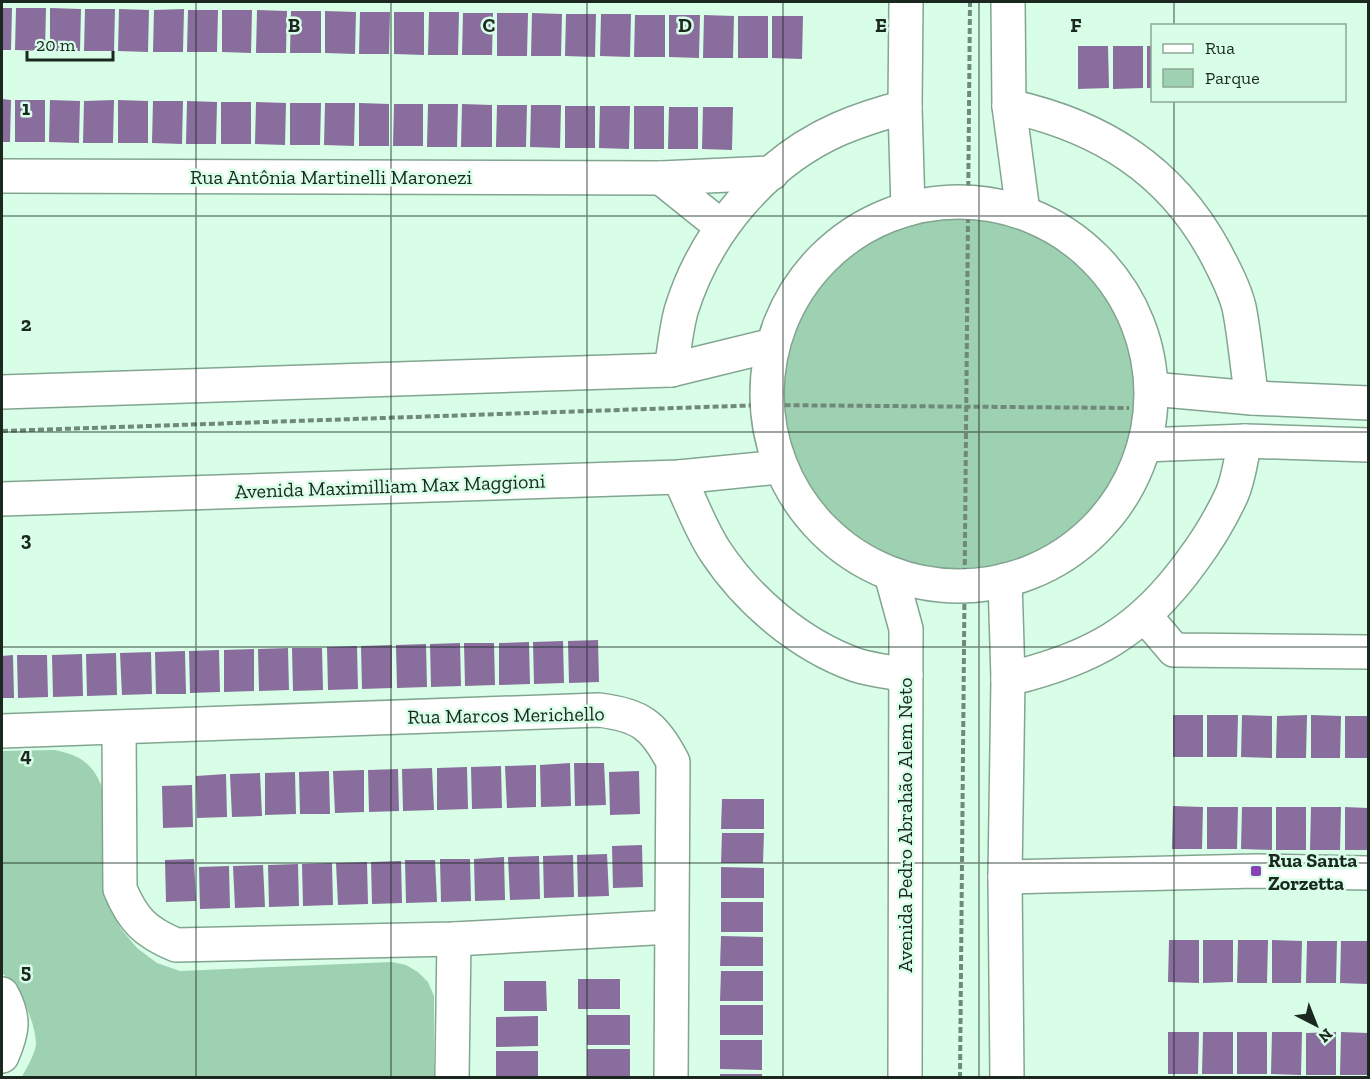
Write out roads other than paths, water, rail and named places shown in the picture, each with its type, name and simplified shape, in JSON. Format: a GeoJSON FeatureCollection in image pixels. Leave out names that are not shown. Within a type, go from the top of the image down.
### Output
{"type":"FeatureCollection","features":[{"type":"Feature","properties":{"kind":"street"},"geometry":{"type":"LineString","coordinates":[[906,2],[905,107],[908,209]]}},
{"type":"Feature","properties":{"kind":"street"},"geometry":{"type":"LineString","coordinates":[[1008,2],[1009,106],[1023,212]]}},
{"type":"Feature","properties":{"kind":"street"},"geometry":{"type":"LineString","coordinates":[[1009,106],[1054,117],[1107,141],[1154,175],[1186,208],[1207,237],[1238,306],[1252,398]]}},
{"type":"Feature","properties":{"kind":"street"},"geometry":{"type":"LineString","coordinates":[[671,370],[681,313],[693,279],[722,227],[752,191],[771,173],[807,146],[838,129],[905,107]]}},
{"type":"Feature","properties":{"kind":"street","name":"Rua Antônia Martinelli Maronezi"},"geometry":{"type":"LineString","coordinates":[[2,176],[661,178],[771,173]]}},
{"type":"Feature","properties":{"kind":"street"},"geometry":{"type":"LineString","coordinates":[[661,178],[722,227]]}},
{"type":"Feature","properties":{"kind":"street"},"geometry":{"type":"LineString","coordinates":[[968,202],[995,205],[1023,212],[1049,224],[1074,239],[1115,281],[1130,306],[1141,332],[1151,398],[1144,446],[1134,472],[1120,498],[1102,521],[1058,558],[1032,571],[1005,580],[964,585],[919,582],[891,574],[865,562],[841,547],[820,527],[802,506],[779,467],[764,405],[773,345],[787,310],[812,270],[832,250],[855,233],[880,219],[908,209],[937,203],[968,202]]}},
{"type":"Feature","properties":{"kind":"street"},"geometry":{"type":"LineString","coordinates":[[2,392],[671,370],[773,345]]}},
{"type":"Feature","properties":{"kind":"street"},"geometry":{"type":"LineString","coordinates":[[1151,398],[1252,398],[1368,403]]}},
{"type":"Feature","properties":{"kind":"street"},"geometry":{"type":"LineString","coordinates":[[1144,446],[1245,441],[1368,445]]}},
{"type":"Feature","properties":{"kind":"street"},"geometry":{"type":"LineString","coordinates":[[1008,679],[1045,670],[1080,657],[1114,638],[1145,616],[1166,596],[1205,543],[1233,493],[1245,441]]}},
{"type":"Feature","properties":{"kind":"street","name":"Avenida Maximilliam Max Maggioni"},"geometry":{"type":"LineString","coordinates":[[2,499],[680,477],[779,467]]}},
{"type":"Feature","properties":{"kind":"street"},"geometry":{"type":"LineString","coordinates":[[680,477],[698,520],[716,551],[737,580],[761,606],[791,630],[823,650],[858,665],[906,675]]}},
{"type":"Feature","properties":{"kind":"street","name":"Avenida Pedro Abrahão Alem Neto"},"geometry":{"type":"LineString","coordinates":[[891,574],[906,629],[905,1077]]}},
{"type":"Feature","properties":{"kind":"street"},"geometry":{"type":"LineString","coordinates":[[1005,580],[1008,679],[1005,877],[1007,1077]]}},
{"type":"Feature","properties":{"kind":"street"},"geometry":{"type":"LineString","coordinates":[[1145,616],[1174,650],[1368,652]]}},
{"type":"Feature","properties":{"kind":"street","name":"Rua Marcos Merichello"},"geometry":{"type":"LineString","coordinates":[[2,731],[599,710],[623,713],[645,723],[662,741],[673,762],[670,927],[671,1077]]}},
{"type":"Feature","properties":{"kind":"street"},"geometry":{"type":"LineString","coordinates":[[119,728],[120,889],[128,908],[141,925],[157,937],[176,945],[454,939],[670,927]]}},
{"type":"Feature","properties":{"kind":"street"},"geometry":{"type":"LineString","coordinates":[[1005,877],[1256,871],[1368,873]]}},
{"type":"Feature","properties":{"kind":"street"},"geometry":{"type":"LineString","coordinates":[[452,1077],[454,939]]}},
{"type":"Feature","properties":{"kind":"street"},"geometry":{"type":"LineString","coordinates":[[2,994],[10,1011],[11,1036],[2,1056]]}},
{"type":"Feature","properties":{"kind":"place","name":"Rua Santa Zorzetta"},"geometry":{"type":"Point","coordinates":[1256,871]}}]}
